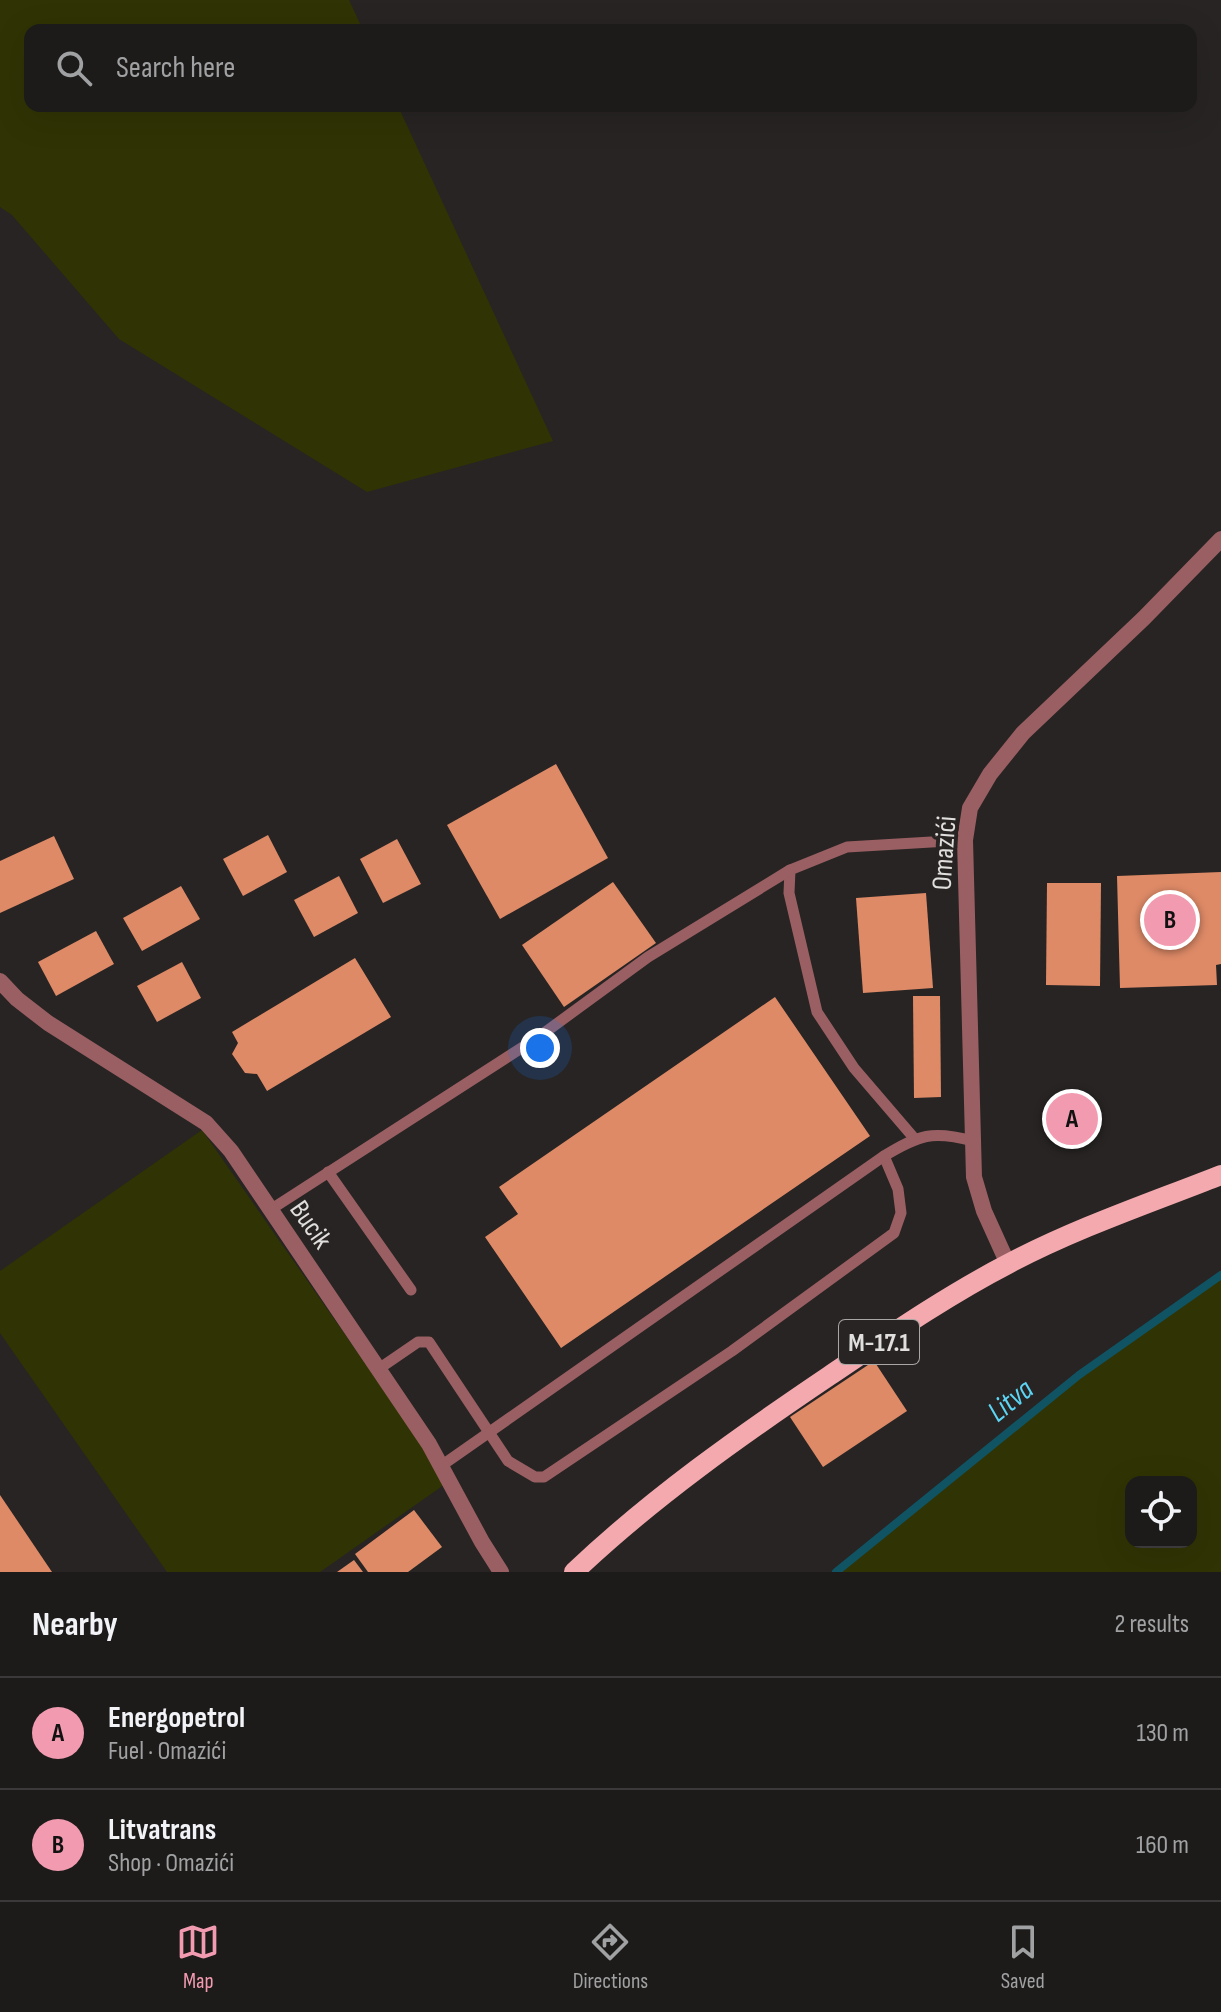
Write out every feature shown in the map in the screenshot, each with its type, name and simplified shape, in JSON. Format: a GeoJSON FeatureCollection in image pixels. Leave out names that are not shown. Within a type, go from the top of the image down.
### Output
{"type":"FeatureCollection","features":[{"type":"Feature","properties":{"kind":"main road","name":"M-17.1"},"geometry":{"type":"LineString","coordinates":[[574,1572],[667,1492],[766,1418],[884,1339],[1008,1264],[1221,1175]]}},
{"type":"Feature","properties":{"kind":"street","name":"Omazići"},"geometry":{"type":"LineString","coordinates":[[1008,1264],[984,1211],[974,1177],[965,840],[970,808],[990,774],[1023,733],[1144,618],[1221,539]]}},
{"type":"Feature","properties":{"kind":"street","name":"Bucik"},"geometry":{"type":"LineString","coordinates":[[0,981],[48,1023],[206,1123],[231,1151],[380,1368],[441,1466],[501,1572]]}},
{"type":"Feature","properties":{"kind":"lane"},"geometry":{"type":"LineString","coordinates":[[270,1210],[540,1036],[674,940],[790,870],[847,847],[965,840]]}},
{"type":"Feature","properties":{"kind":"lane"},"geometry":{"type":"LineString","coordinates":[[790,870],[789,893],[817,1012],[854,1068],[914,1138]]}},
{"type":"Feature","properties":{"kind":"lane"},"geometry":{"type":"LineString","coordinates":[[441,1466],[884,1156],[914,1138],[953,1136],[973,1141]]}},
{"type":"Feature","properties":{"kind":"lane"},"geometry":{"type":"LineString","coordinates":[[380,1368],[418,1342],[429,1342],[508,1461],[535,1477],[544,1477],[732,1351],[894,1233],[901,1213],[898,1189],[884,1156]]}},
{"type":"Feature","properties":{"kind":"lane"},"geometry":{"type":"LineString","coordinates":[[328,1172],[411,1290]]}},
{"type":"Feature","properties":{"kind":"green space"},"geometry":{"type":"Polygon","coordinates":[[[0,0],[349,0],[360,24],[24,24],[24,112],[401,112],[553,441],[367,492],[119,339],[12,215],[0,207],[0,0]]]}},
{"type":"Feature","properties":{"kind":"green space"},"geometry":{"type":"Polygon","coordinates":[[[202,1130],[448,1482],[320,1572],[167,1572],[0,1333],[0,1271],[202,1130]]]}},
{"type":"Feature","properties":{"kind":"green space"},"geometry":{"type":"Polygon","coordinates":[[[1221,1275],[1221,1572],[836,1572],[1079,1375],[1221,1275]]]}},
{"type":"Feature","properties":{"kind":"building"},"geometry":{"type":"Polygon","coordinates":[[[556,764],[608,858],[500,919],[447,825],[556,764]]]}},
{"type":"Feature","properties":{"kind":"building"},"geometry":{"type":"Polygon","coordinates":[[[268,835],[287,872],[243,896],[223,859],[268,835]]]}},
{"type":"Feature","properties":{"kind":"building"},"geometry":{"type":"Polygon","coordinates":[[[54,836],[74,879],[0,913],[0,861],[54,836]]]}},
{"type":"Feature","properties":{"kind":"building"},"geometry":{"type":"Polygon","coordinates":[[[397,839],[421,884],[383,903],[360,859],[397,839]]]}},
{"type":"Feature","properties":{"kind":"building"},"geometry":{"type":"Polygon","coordinates":[[[1221,872],[1221,964],[1216,965],[1217,985],[1120,988],[1117,876],[1221,872]]]}},
{"type":"Feature","properties":{"kind":"building"},"geometry":{"type":"Polygon","coordinates":[[[339,876],[358,913],[314,937],[294,900],[339,876]]]}},
{"type":"Feature","properties":{"kind":"building"},"geometry":{"type":"Polygon","coordinates":[[[613,882],[656,943],[564,1007],[522,945],[613,882]]]}},
{"type":"Feature","properties":{"kind":"building"},"geometry":{"type":"Polygon","coordinates":[[[1047,883],[1101,883],[1100,986],[1046,985],[1047,883]]]}},
{"type":"Feature","properties":{"kind":"building"},"geometry":{"type":"Polygon","coordinates":[[[181,886],[200,919],[142,951],[123,918],[181,886]]]}},
{"type":"Feature","properties":{"kind":"building"},"geometry":{"type":"Polygon","coordinates":[[[926,893],[933,988],[863,993],[856,898],[926,893]]]}},
{"type":"Feature","properties":{"kind":"building"},"geometry":{"type":"Polygon","coordinates":[[[96,931],[114,964],[56,996],[38,962],[96,931]]]}},
{"type":"Feature","properties":{"kind":"building"},"geometry":{"type":"Polygon","coordinates":[[[355,958],[391,1017],[267,1091],[257,1074],[245,1073],[232,1054],[238,1043],[232,1032],[355,958]]]}},
{"type":"Feature","properties":{"kind":"building"},"geometry":{"type":"Polygon","coordinates":[[[182,962],[201,998],[157,1022],[137,986],[182,962]]]}},
{"type":"Feature","properties":{"kind":"building"},"geometry":{"type":"Polygon","coordinates":[[[913,996],[940,996],[941,1097],[914,1098],[913,996]]]}},
{"type":"Feature","properties":{"kind":"building"},"geometry":{"type":"Polygon","coordinates":[[[775,997],[870,1136],[561,1348],[485,1237],[518,1214],[499,1187],[775,997]]]}},
{"type":"Feature","properties":{"kind":"building"},"geometry":{"type":"Polygon","coordinates":[[[874,1361],[907,1411],[823,1467],[790,1417],[874,1361]]]}},
{"type":"Feature","properties":{"kind":"building"},"geometry":{"type":"Polygon","coordinates":[[[0,1495],[52,1572],[0,1572],[0,1495]]]}},
{"type":"Feature","properties":{"kind":"building"},"geometry":{"type":"Polygon","coordinates":[[[414,1510],[442,1547],[408,1572],[368,1572],[355,1554],[414,1510]]]}},
{"type":"Feature","properties":{"kind":"building"},"geometry":{"type":"Polygon","coordinates":[[[354,1560],[363,1572],[337,1572],[354,1560]]]}},
{"type":"Feature","properties":{"kind":"waterway","name":"Litva"},"geometry":{"type":"LineString","coordinates":[[836,1572],[1079,1375],[1221,1275]]}},
{"type":"Feature","properties":{"kind":"place","name":"Litvatrans"},"geometry":{"type":"Point","coordinates":[1170,920]}},
{"type":"Feature","properties":{"kind":"place","name":"Energopetrol"},"geometry":{"type":"Point","coordinates":[1072,1119]}}]}
